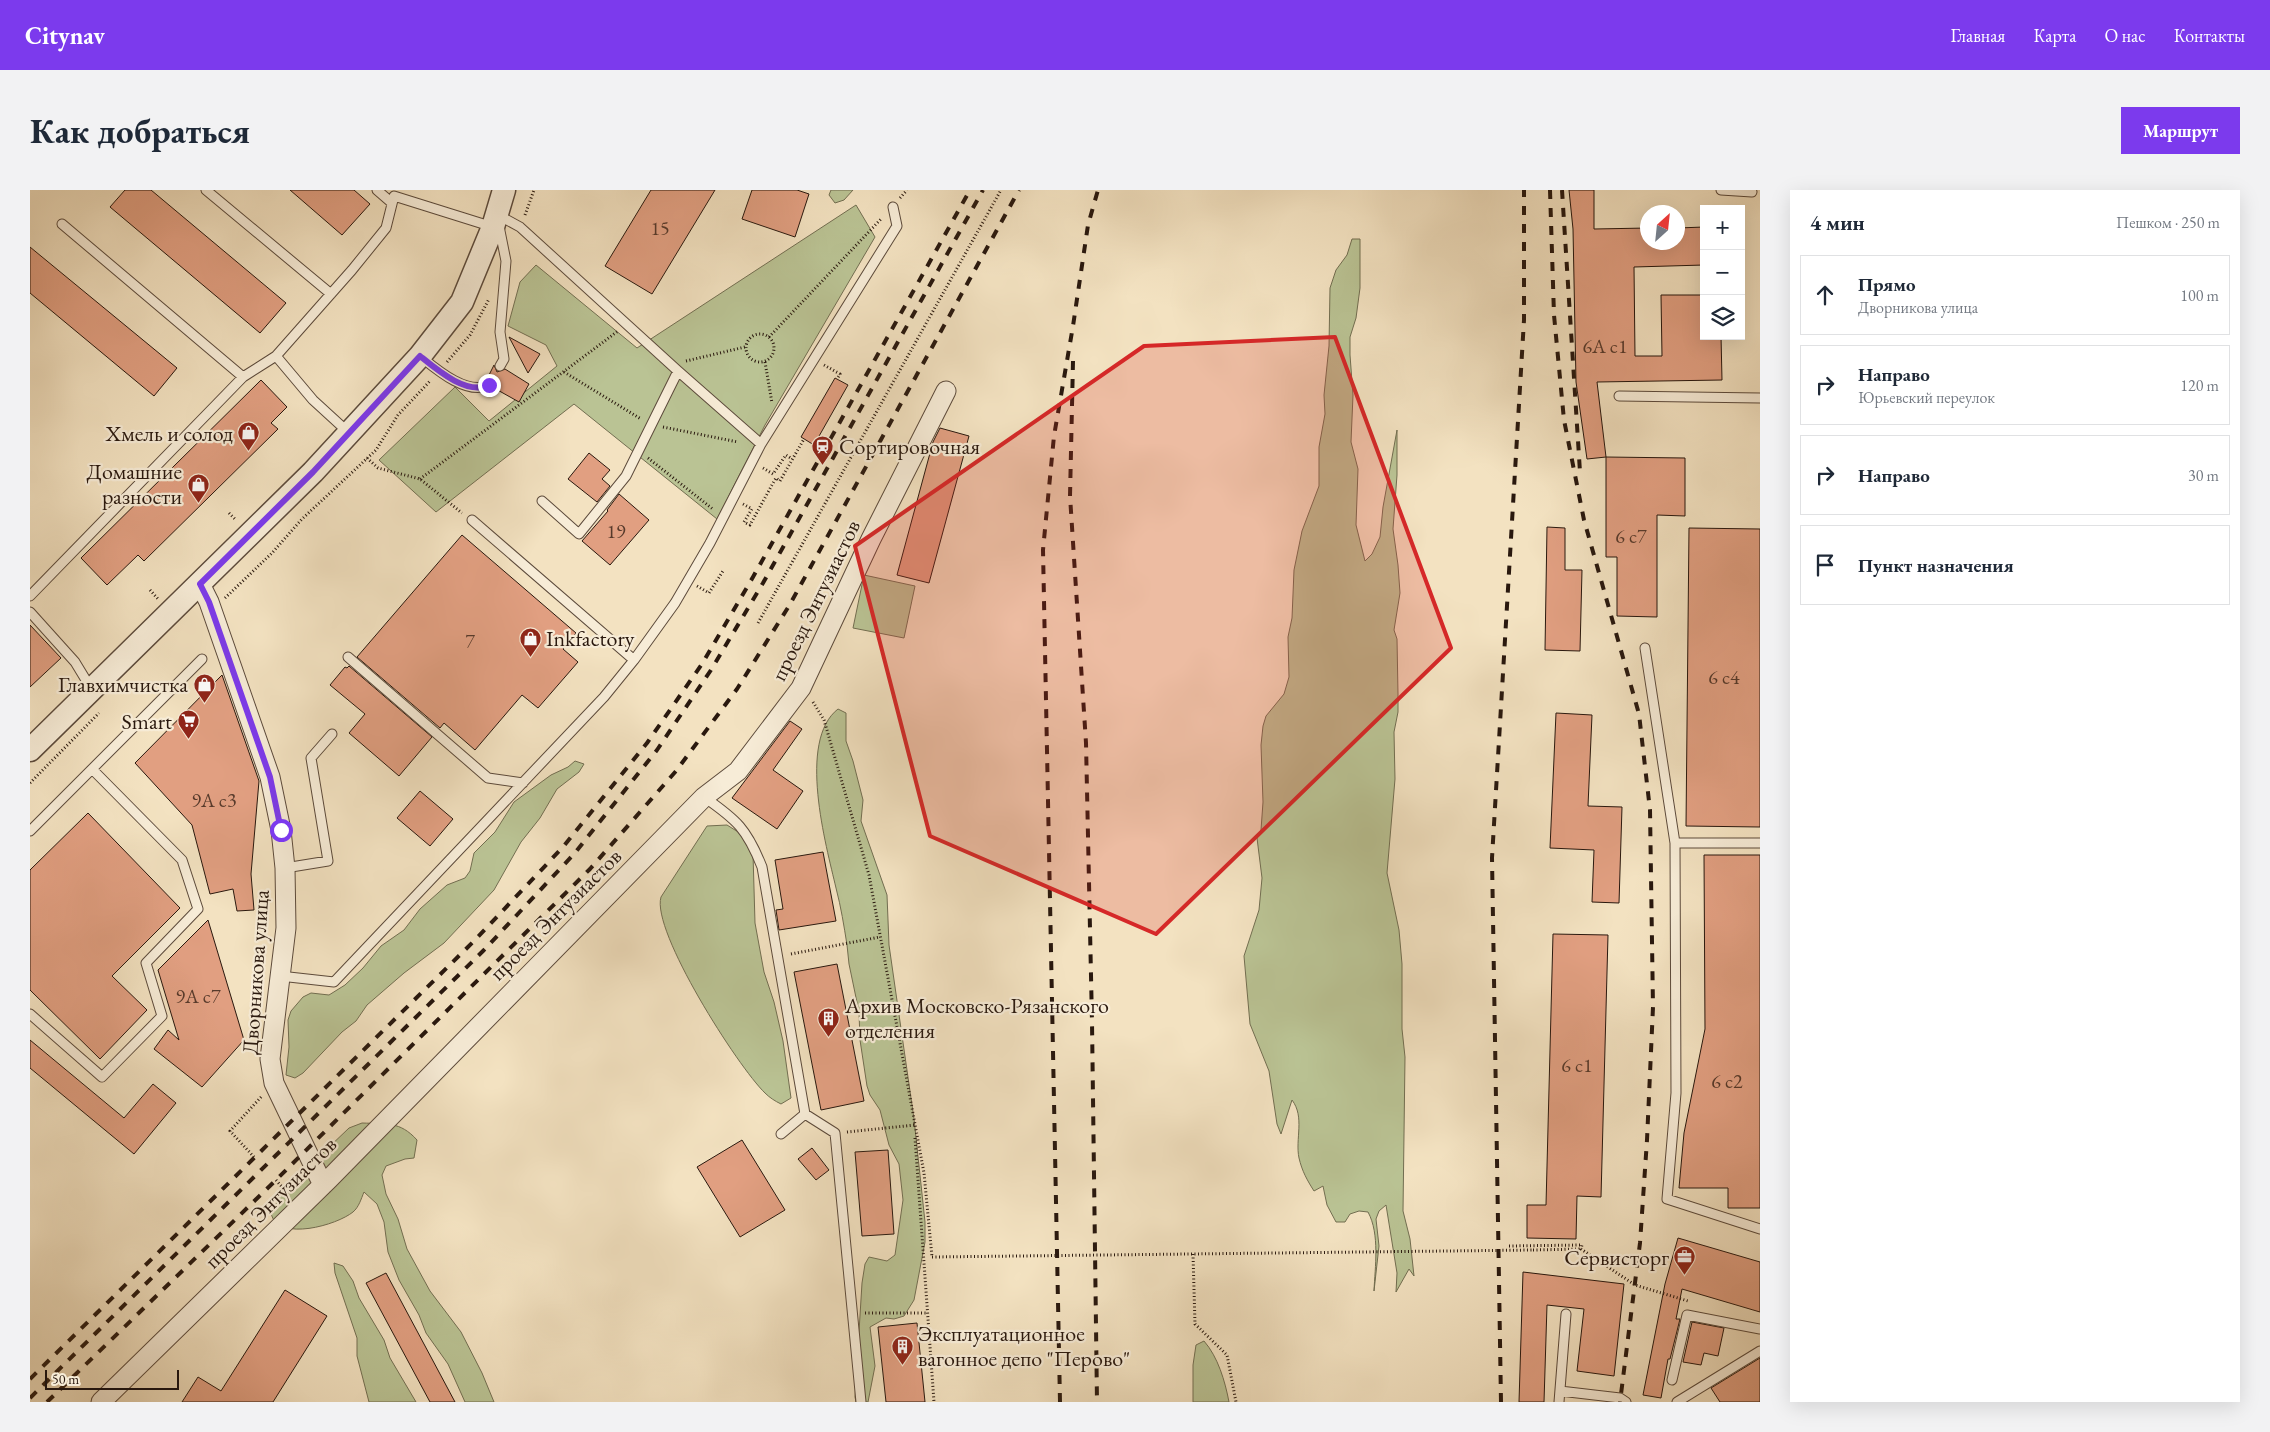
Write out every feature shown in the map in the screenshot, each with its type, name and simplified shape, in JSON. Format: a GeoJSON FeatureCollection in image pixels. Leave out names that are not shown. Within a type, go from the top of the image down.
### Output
{"type":"FeatureCollection","features":[{"type":"Feature","properties":{"kind":"street"},"geometry":{"type":"LineString","coordinates":[[30,750],[200,584],[349,433],[420,356],[462,302],[495,220],[504,190]]}},
{"type":"Feature","properties":{"kind":"street","name":"проезд Энтузиастов"},"geometry":{"type":"LineString","coordinates":[[101,1402],[323,1185],[704,796],[738,771],[800,688],[871,539],[946,391]]}},
{"type":"Feature","properties":{"kind":"street","name":"Дворникова улица"},"geometry":{"type":"LineString","coordinates":[[200,584],[209,602],[270,777],[281,830],[285,868],[286,928],[270,1058],[274,1083],[323,1185]]}},
{"type":"Feature","properties":{"kind":"lane"},"geometry":{"type":"LineString","coordinates":[[206,190],[331,294]]}},
{"type":"Feature","properties":{"kind":"lane"},"geometry":{"type":"LineString","coordinates":[[377,190],[392,203]]}},
{"type":"Feature","properties":{"kind":"lane"},"geometry":{"type":"LineString","coordinates":[[1720,190],[1752,192]]}},
{"type":"Feature","properties":{"kind":"lane"},"geometry":{"type":"LineString","coordinates":[[30,596],[243,377],[276,356],[386,228],[394,196],[520,227],[674,368],[761,444]]}},
{"type":"Feature","properties":{"kind":"lane"},"geometry":{"type":"LineString","coordinates":[[280,976],[334,982],[604,697],[634,660],[675,603],[761,444],[897,226],[893,207]]}},
{"type":"Feature","properties":{"kind":"lane"},"geometry":{"type":"LineString","coordinates":[[495,220],[506,262],[500,332],[504,358],[500,366]]}},
{"type":"Feature","properties":{"kind":"lane"},"geometry":{"type":"LineString","coordinates":[[62,224],[243,377]]}},
{"type":"Feature","properties":{"kind":"lane"},"geometry":{"type":"LineString","coordinates":[[276,356],[313,400],[349,433]]}},
{"type":"Feature","properties":{"kind":"lane"},"geometry":{"type":"LineString","coordinates":[[420,356],[439,372],[457,382],[479,388],[489,385]]}},
{"type":"Feature","properties":{"kind":"lane"},"geometry":{"type":"LineString","coordinates":[[542,502],[579,534],[626,476],[674,368]]}},
{"type":"Feature","properties":{"kind":"lane"},"geometry":{"type":"LineString","coordinates":[[1619,396],[1760,398]]}},
{"type":"Feature","properties":{"kind":"lane"},"geometry":{"type":"LineString","coordinates":[[472,520],[634,660]]}},
{"type":"Feature","properties":{"kind":"lane"},"geometry":{"type":"LineString","coordinates":[[30,612],[75,662],[92,690]]}},
{"type":"Feature","properties":{"kind":"lane"},"geometry":{"type":"LineString","coordinates":[[1645,648],[1675,843],[1676,1093],[1667,1198],[1760,1229]]}},
{"type":"Feature","properties":{"kind":"lane"},"geometry":{"type":"LineString","coordinates":[[348,657],[488,778],[523,783]]}},
{"type":"Feature","properties":{"kind":"lane"},"geometry":{"type":"LineString","coordinates":[[30,831],[202,659]]}},
{"type":"Feature","properties":{"kind":"lane"},"geometry":{"type":"LineString","coordinates":[[285,868],[328,861],[312,758],[332,734]]}},
{"type":"Feature","properties":{"kind":"lane"},"geometry":{"type":"LineString","coordinates":[[30,1014],[102,1077],[162,1016],[146,963],[198,910],[182,860],[92,769]]}},
{"type":"Feature","properties":{"kind":"lane"},"geometry":{"type":"LineString","coordinates":[[704,796],[731,816],[751,840],[762,867],[805,1114],[835,1133],[860,1402]]}},
{"type":"Feature","properties":{"kind":"lane"},"geometry":{"type":"LineString","coordinates":[[1675,843],[1760,843]]}},
{"type":"Feature","properties":{"kind":"lane"},"geometry":{"type":"LineString","coordinates":[[781,1134],[805,1114]]}},
{"type":"Feature","properties":{"kind":"lane"},"geometry":{"type":"LineString","coordinates":[[1559,1402],[1566,1314]]}},
{"type":"Feature","properties":{"kind":"lane"},"geometry":{"type":"LineString","coordinates":[[1672,1380],[1686,1315],[1760,1329]]}},
{"type":"Feature","properties":{"kind":"lane"},"geometry":{"type":"LineString","coordinates":[[1677,1402],[1760,1350]]}},
{"type":"Feature","properties":{"kind":"lane"},"geometry":{"type":"LineString","coordinates":[[1560,1391],[1620,1398],[1626,1402]]}},
{"type":"Feature","properties":{"kind":"path"},"geometry":{"type":"LineString","coordinates":[[758,623],[1001,190]]}},
{"type":"Feature","properties":{"kind":"path"},"geometry":{"type":"LineString","coordinates":[[769,337],[893,207]]}},
{"type":"Feature","properties":{"kind":"path"},"geometry":{"type":"LineString","coordinates":[[420,479],[627,324]]}},
{"type":"Feature","properties":{"kind":"path"},"geometry":{"type":"LineString","coordinates":[[674,368],[745,347],[749,338],[756,334],[769,337],[774,345],[774,350],[770,359],[765,362],[755,362],[751,359],[745,347]]}},
{"type":"Feature","properties":{"kind":"path"},"geometry":{"type":"LineString","coordinates":[[765,362],[775,422]]}},
{"type":"Feature","properties":{"kind":"path"},"geometry":{"type":"LineString","coordinates":[[828,367],[840,374],[837,379]]}},
{"type":"Feature","properties":{"kind":"path"},"geometry":{"type":"LineString","coordinates":[[564,372],[650,424],[752,444],[761,444]]}},
{"type":"Feature","properties":{"kind":"path"},"geometry":{"type":"LineString","coordinates":[[750,525],[772,484],[776,478],[780,481],[804,439]]}},
{"type":"Feature","properties":{"kind":"path"},"geometry":{"type":"LineString","coordinates":[[638,450],[722,518]]}},
{"type":"Feature","properties":{"kind":"path"},"geometry":{"type":"LineString","coordinates":[[774,474],[786,454],[792,459]]}},
{"type":"Feature","properties":{"kind":"path"},"geometry":{"type":"LineString","coordinates":[[367,458],[378,468],[420,479],[472,520]]}},
{"type":"Feature","properties":{"kind":"path"},"geometry":{"type":"LineString","coordinates":[[709,593],[723,571]]}},
{"type":"Feature","properties":{"kind":"path"},"geometry":{"type":"LineString","coordinates":[[800,688],[810,696],[824,720],[869,875],[924,1173],[932,1257],[1581,1249],[1635,1285],[1698,1304]]}},
{"type":"Feature","properties":{"kind":"path"},"geometry":{"type":"LineString","coordinates":[[778,956],[880,937]]}},
{"type":"Feature","properties":{"kind":"path"},"geometry":{"type":"LineString","coordinates":[[254,1158],[230,1131],[274,1083]]}},
{"type":"Feature","properties":{"kind":"path"},"geometry":{"type":"LineString","coordinates":[[835,1133],[914,1123]]}},
{"type":"Feature","properties":{"kind":"path"},"geometry":{"type":"LineString","coordinates":[[914,1123],[934,1402]]}},
{"type":"Feature","properties":{"kind":"path"},"geometry":{"type":"LineString","coordinates":[[1509,1246],[1582,1245],[1581,1249]]}},
{"type":"Feature","properties":{"kind":"path"},"geometry":{"type":"LineString","coordinates":[[1192,1254],[1195,1324],[1227,1355],[1236,1402]]}},
{"type":"Feature","properties":{"kind":"path"},"geometry":{"type":"LineString","coordinates":[[852,1314],[927,1313]]}},
{"type":"Feature","properties":{"kind":"highlighted area"},"geometry":{"type":"Polygon","coordinates":[[[1335,337],[1451,648],[1156,934],[930,836],[855,546],[1144,346],[1335,337]]]}},
{"type":"Feature","properties":{"kind":"green space"},"geometry":{"type":"Polygon","coordinates":[[[831,190],[853,190],[844,200],[835,203],[829,195],[831,190]]]}},
{"type":"Feature","properties":{"kind":"green space"},"geometry":{"type":"Polygon","coordinates":[[[856,205],[875,237],[765,425],[717,519],[574,404],[436,512],[379,460],[455,387],[489,421],[557,366],[546,345],[508,326],[520,282],[536,265],[637,348],[856,205]]]}},
{"type":"Feature","properties":{"kind":"green space"},"geometry":{"type":"Polygon","coordinates":[[[1352,239],[1360,239],[1360,288],[1356,318],[1350,337],[1353,395],[1351,442],[1358,469],[1356,525],[1365,561],[1372,554],[1380,537],[1383,507],[1397,430],[1397,475],[1393,529],[1400,593],[1394,630],[1397,639],[1398,712],[1394,732],[1395,779],[1387,873],[1399,930],[1402,964],[1402,1029],[1405,1057],[1403,1211],[1410,1239],[1414,1276],[1409,1269],[1396,1292],[1397,1273],[1386,1205],[1379,1211],[1376,1219],[1379,1246],[1374,1291],[1376,1261],[1372,1221],[1368,1212],[1359,1211],[1350,1214],[1345,1222],[1336,1222],[1327,1205],[1323,1186],[1314,1191],[1305,1175],[1299,1158],[1299,1121],[1296,1107],[1292,1100],[1281,1134],[1277,1124],[1269,1071],[1250,1024],[1244,956],[1259,910],[1262,878],[1257,838],[1261,830],[1263,802],[1261,745],[1263,726],[1266,716],[1284,694],[1289,677],[1288,637],[1292,618],[1294,570],[1302,531],[1319,486],[1319,447],[1325,414],[1324,395],[1329,346],[1330,288],[1336,270],[1347,255],[1352,239]]]}},
{"type":"Feature","properties":{"kind":"green space"},"geometry":{"type":"Polygon","coordinates":[[[864,575],[915,586],[904,638],[853,628],[864,575]]]}},
{"type":"Feature","properties":{"kind":"green space"},"geometry":{"type":"Polygon","coordinates":[[[838,709],[846,713],[846,741],[863,800],[861,821],[887,895],[889,945],[914,1119],[925,1222],[925,1242],[914,1300],[904,1316],[894,1319],[886,1318],[870,1327],[875,1366],[868,1402],[856,1402],[855,1397],[862,1283],[865,1264],[869,1257],[887,1261],[895,1255],[903,1200],[899,1164],[889,1145],[880,1110],[870,1095],[867,1086],[860,1040],[859,1012],[849,964],[841,909],[821,821],[817,768],[819,744],[826,724],[838,709]]]}},
{"type":"Feature","properties":{"kind":"green space"},"geometry":{"type":"Polygon","coordinates":[[[575,761],[584,764],[579,772],[557,789],[540,818],[521,842],[494,890],[444,943],[404,973],[367,1005],[356,1021],[342,1032],[303,1073],[295,1078],[286,1075],[289,1047],[288,1020],[291,1011],[303,997],[311,993],[329,995],[345,985],[363,968],[381,946],[404,930],[420,909],[447,885],[465,878],[470,871],[474,853],[495,832],[514,802],[551,775],[568,767],[575,761]]]}},
{"type":"Feature","properties":{"kind":"green space"},"geometry":{"type":"Polygon","coordinates":[[[727,825],[743,835],[753,854],[755,923],[764,972],[774,1002],[783,1041],[791,1098],[781,1104],[767,1095],[752,1079],[718,1029],[682,967],[661,914],[661,897],[707,826],[727,825]]]}},
{"type":"Feature","properties":{"kind":"green space"},"geometry":{"type":"Polygon","coordinates":[[[362,1123],[385,1124],[405,1129],[417,1140],[414,1158],[405,1159],[386,1166],[382,1175],[386,1194],[398,1219],[407,1249],[430,1291],[461,1332],[482,1373],[494,1402],[465,1402],[448,1364],[426,1333],[419,1315],[399,1280],[388,1252],[384,1222],[377,1204],[364,1192],[353,1212],[335,1222],[322,1226],[296,1229],[285,1227],[276,1222],[271,1214],[282,1192],[349,1128],[362,1123]]]}},
{"type":"Feature","properties":{"kind":"green space"},"geometry":{"type":"Polygon","coordinates":[[[334,1263],[343,1266],[353,1281],[359,1298],[384,1340],[390,1358],[416,1402],[369,1402],[357,1356],[357,1338],[335,1273],[334,1263]]]}},
{"type":"Feature","properties":{"kind":"green space"},"geometry":{"type":"Polygon","coordinates":[[[1204,1341],[1213,1354],[1220,1370],[1229,1402],[1193,1402],[1193,1365],[1196,1345],[1204,1341]]]}},
{"type":"Feature","properties":{"kind":"building"},"geometry":{"type":"Polygon","coordinates":[[[125,190],[151,190],[286,303],[260,333],[110,207],[125,190]]]}},
{"type":"Feature","properties":{"kind":"building"},"geometry":{"type":"Polygon","coordinates":[[[290,190],[354,190],[370,204],[342,235],[290,190]]]}},
{"type":"Feature","properties":{"kind":"building"},"geometry":{"type":"Polygon","coordinates":[[[651,190],[715,190],[652,294],[605,266],[651,190]]]}},
{"type":"Feature","properties":{"kind":"building"},"geometry":{"type":"Polygon","coordinates":[[[752,190],[797,190],[809,194],[795,237],[742,219],[752,190]]]}},
{"type":"Feature","properties":{"kind":"building"},"geometry":{"type":"Polygon","coordinates":[[[1569,190],[1594,190],[1594,229],[1640,228],[1640,250],[1685,250],[1685,228],[1700,227],[1700,265],[1634,267],[1635,356],[1662,356],[1661,295],[1700,295],[1700,340],[1721,340],[1722,380],[1597,382],[1606,457],[1587,459],[1576,382],[1573,229],[1569,190]]]}},
{"type":"Feature","properties":{"kind":"building"},"geometry":{"type":"Polygon","coordinates":[[[30,247],[177,368],[154,396],[30,293],[30,247]]]}},
{"type":"Feature","properties":{"kind":"building"},"geometry":{"type":"Polygon","coordinates":[[[509,337],[540,354],[528,373],[509,337]]]}},
{"type":"Feature","properties":{"kind":"building"},"geometry":{"type":"Polygon","coordinates":[[[494,365],[497,372],[505,369],[529,384],[519,402],[494,388],[494,381],[487,379],[494,365]]]}},
{"type":"Feature","properties":{"kind":"building"},"geometry":{"type":"Polygon","coordinates":[[[835,378],[848,385],[814,445],[801,437],[835,378]]]}},
{"type":"Feature","properties":{"kind":"building"},"geometry":{"type":"Polygon","coordinates":[[[261,380],[287,407],[271,423],[278,429],[144,561],[138,555],[107,585],[81,558],[261,380]]]}},
{"type":"Feature","properties":{"kind":"building"},"geometry":{"type":"Polygon","coordinates":[[[940,428],[969,436],[929,583],[897,575],[933,442],[940,428]]]}},
{"type":"Feature","properties":{"kind":"building"},"geometry":{"type":"Polygon","coordinates":[[[589,453],[610,470],[602,479],[610,486],[597,502],[568,479],[589,453]]]}},
{"type":"Feature","properties":{"kind":"building"},"geometry":{"type":"Polygon","coordinates":[[[1606,457],[1685,458],[1685,516],[1657,515],[1657,617],[1617,616],[1617,557],[1606,557],[1606,457]]]}},
{"type":"Feature","properties":{"kind":"building"},"geometry":{"type":"Polygon","coordinates":[[[619,494],[649,520],[610,565],[582,541],[608,511],[619,494]]]}},
{"type":"Feature","properties":{"kind":"building"},"geometry":{"type":"Polygon","coordinates":[[[1547,527],[1565,528],[1565,570],[1582,570],[1580,651],[1545,650],[1547,527]]]}},
{"type":"Feature","properties":{"kind":"building"},"geometry":{"type":"Polygon","coordinates":[[[1689,528],[1760,529],[1760,827],[1686,826],[1689,528]]]}},
{"type":"Feature","properties":{"kind":"building"},"geometry":{"type":"Polygon","coordinates":[[[462,535],[576,633],[563,649],[578,662],[538,708],[522,695],[475,750],[444,723],[440,728],[357,657],[462,535]]]}},
{"type":"Feature","properties":{"kind":"building"},"geometry":{"type":"Polygon","coordinates":[[[30,625],[61,658],[30,687],[30,625]]]}},
{"type":"Feature","properties":{"kind":"building"},"geometry":{"type":"Polygon","coordinates":[[[349,666],[432,737],[399,776],[349,733],[365,714],[330,685],[345,667],[349,666]]]}},
{"type":"Feature","properties":{"kind":"building"},"geometry":{"type":"Polygon","coordinates":[[[222,675],[259,781],[251,874],[254,910],[237,911],[233,889],[210,894],[192,825],[135,763],[222,675]]]}},
{"type":"Feature","properties":{"kind":"building"},"geometry":{"type":"Polygon","coordinates":[[[1556,713],[1592,715],[1588,806],[1622,807],[1619,903],[1592,902],[1594,850],[1550,848],[1556,713]]]}},
{"type":"Feature","properties":{"kind":"building"},"geometry":{"type":"Polygon","coordinates":[[[790,721],[802,729],[773,770],[803,791],[777,829],[732,798],[790,721]]]}},
{"type":"Feature","properties":{"kind":"building"},"geometry":{"type":"Polygon","coordinates":[[[420,791],[453,819],[430,846],[397,818],[420,791]]]}},
{"type":"Feature","properties":{"kind":"building"},"geometry":{"type":"Polygon","coordinates":[[[88,813],[180,908],[112,976],[147,1010],[100,1059],[30,990],[30,870],[88,813]]]}},
{"type":"Feature","properties":{"kind":"building"},"geometry":{"type":"Polygon","coordinates":[[[823,852],[836,921],[779,930],[776,910],[783,909],[775,860],[823,852]]]}},
{"type":"Feature","properties":{"kind":"building"},"geometry":{"type":"Polygon","coordinates":[[[1704,855],[1760,855],[1760,1208],[1728,1208],[1728,1188],[1679,1188],[1684,1133],[1705,1029],[1704,855]]]}},
{"type":"Feature","properties":{"kind":"building"},"geometry":{"type":"Polygon","coordinates":[[[208,920],[244,1040],[202,1087],[154,1049],[168,1030],[179,1040],[158,970],[208,920]]]}},
{"type":"Feature","properties":{"kind":"building"},"geometry":{"type":"Polygon","coordinates":[[[1553,934],[1608,935],[1601,1197],[1577,1196],[1576,1239],[1527,1238],[1527,1205],[1546,1205],[1553,934]]]}},
{"type":"Feature","properties":{"kind":"building","name":"Архив Московско-Рязанского отделения"},"geometry":{"type":"Polygon","coordinates":[[[837,964],[864,1101],[821,1110],[794,972],[837,964]]]}},
{"type":"Feature","properties":{"kind":"building"},"geometry":{"type":"Polygon","coordinates":[[[30,1040],[124,1118],[153,1084],[176,1103],[134,1154],[30,1068],[30,1040]]]}},
{"type":"Feature","properties":{"kind":"building"},"geometry":{"type":"Polygon","coordinates":[[[742,1140],[785,1210],[740,1237],[697,1167],[742,1140]]]}},
{"type":"Feature","properties":{"kind":"building"},"geometry":{"type":"Polygon","coordinates":[[[812,1148],[829,1170],[816,1180],[798,1159],[812,1148]]]}},
{"type":"Feature","properties":{"kind":"building"},"geometry":{"type":"Polygon","coordinates":[[[888,1150],[894,1234],[862,1236],[855,1152],[888,1150]]]}},
{"type":"Feature","properties":{"kind":"building"},"geometry":{"type":"Polygon","coordinates":[[[1678,1238],[1760,1262],[1760,1312],[1682,1289],[1676,1319],[1680,1319],[1670,1359],[1668,1359],[1661,1398],[1643,1395],[1665,1284],[1678,1238]]]}},
{"type":"Feature","properties":{"kind":"building"},"geometry":{"type":"Polygon","coordinates":[[[1523,1272],[1624,1284],[1614,1376],[1577,1371],[1584,1309],[1547,1305],[1544,1402],[1519,1402],[1523,1272]]]}},
{"type":"Feature","properties":{"kind":"building"},"geometry":{"type":"Polygon","coordinates":[[[386,1273],[455,1402],[430,1402],[366,1283],[386,1273]]]}},
{"type":"Feature","properties":{"kind":"building"},"geometry":{"type":"Polygon","coordinates":[[[285,1290],[327,1316],[273,1402],[182,1402],[198,1377],[221,1391],[285,1290]]]}},
{"type":"Feature","properties":{"kind":"building"},"geometry":{"type":"Polygon","coordinates":[[[1692,1322],[1724,1328],[1718,1356],[1704,1353],[1701,1365],[1683,1362],[1692,1322]]]}},
{"type":"Feature","properties":{"kind":"building","name":"Эксплуатационное вагонное депо \"Перово\""},"geometry":{"type":"Polygon","coordinates":[[[917,1323],[925,1402],[886,1402],[878,1327],[917,1323]]]}},
{"type":"Feature","properties":{"kind":"building"},"geometry":{"type":"Polygon","coordinates":[[[1760,1358],[1760,1402],[1720,1402],[1711,1388],[1760,1358]]]}},
{"type":"Feature","properties":{"kind":"railway"},"geometry":{"type":"LineString","coordinates":[[30,1379],[474,941],[563,847],[647,743],[702,664],[753,577],[970,190]]}},
{"type":"Feature","properties":{"kind":"railway"},"geometry":{"type":"LineString","coordinates":[[30,1398],[484,950],[574,854],[657,750],[711,670],[763,583],[983,190]]}},
{"type":"Feature","properties":{"kind":"railway"},"geometry":{"type":"LineString","coordinates":[[47,1402],[276,1180],[590,869],[676,771],[737,689],[789,606],[1019,190]]}},
{"type":"Feature","properties":{"kind":"railway"},"geometry":{"type":"LineString","coordinates":[[1060,1402],[1043,550],[1054,436],[1088,225],[1098,190]]}},
{"type":"Feature","properties":{"kind":"railway"},"geometry":{"type":"LineString","coordinates":[[1501,1402],[1492,858],[1524,320],[1524,190]]}},
{"type":"Feature","properties":{"kind":"railway"},"geometry":{"type":"LineString","coordinates":[[1550,190],[1554,315],[1564,420],[1584,520],[1639,714],[1650,810],[1653,1007],[1647,1140],[1640,1243],[1620,1402]]}},
{"type":"Feature","properties":{"kind":"railway"},"geometry":{"type":"LineString","coordinates":[[1562,190],[1580,472]]}},
{"type":"Feature","properties":{"kind":"railway"},"geometry":{"type":"LineString","coordinates":[[1073,361],[1070,496],[1086,743],[1097,1402]]}},
{"type":"Feature","properties":{"kind":"place","name":"Хмель и солод"},"geometry":{"type":"Point","coordinates":[249,452]}},
{"type":"Feature","properties":{"kind":"place","name":"Сортировочная"},"geometry":{"type":"Point","coordinates":[823,465]}},
{"type":"Feature","properties":{"kind":"place","name":"Домашние разности"},"geometry":{"type":"Point","coordinates":[198,503]}},
{"type":"Feature","properties":{"kind":"place","name":"Inkfactory"},"geometry":{"type":"Point","coordinates":[530,657]}},
{"type":"Feature","properties":{"kind":"place","name":"Главхимчистка"},"geometry":{"type":"Point","coordinates":[204,703]}},
{"type":"Feature","properties":{"kind":"place","name":"Smart"},"geometry":{"type":"Point","coordinates":[188,740]}},
{"type":"Feature","properties":{"kind":"place","name":"Архив Московско-Рязанского отделения"},"geometry":{"type":"Point","coordinates":[829,1037]}},
{"type":"Feature","properties":{"kind":"place","name":"Сервисторг"},"geometry":{"type":"Point","coordinates":[1685,1276]}},
{"type":"Feature","properties":{"kind":"place","name":"Эксплуатационное вагонное депо \"Перово\""},"geometry":{"type":"Point","coordinates":[902,1365]}},
{"type":"Feature","properties":{"kind":"route"},"geometry":{"type":"LineString","coordinates":[[281,830],[270,777],[209,602],[200,584],[313,472],[420,356],[439,372],[457,382],[479,388],[489,385]]}}]}
